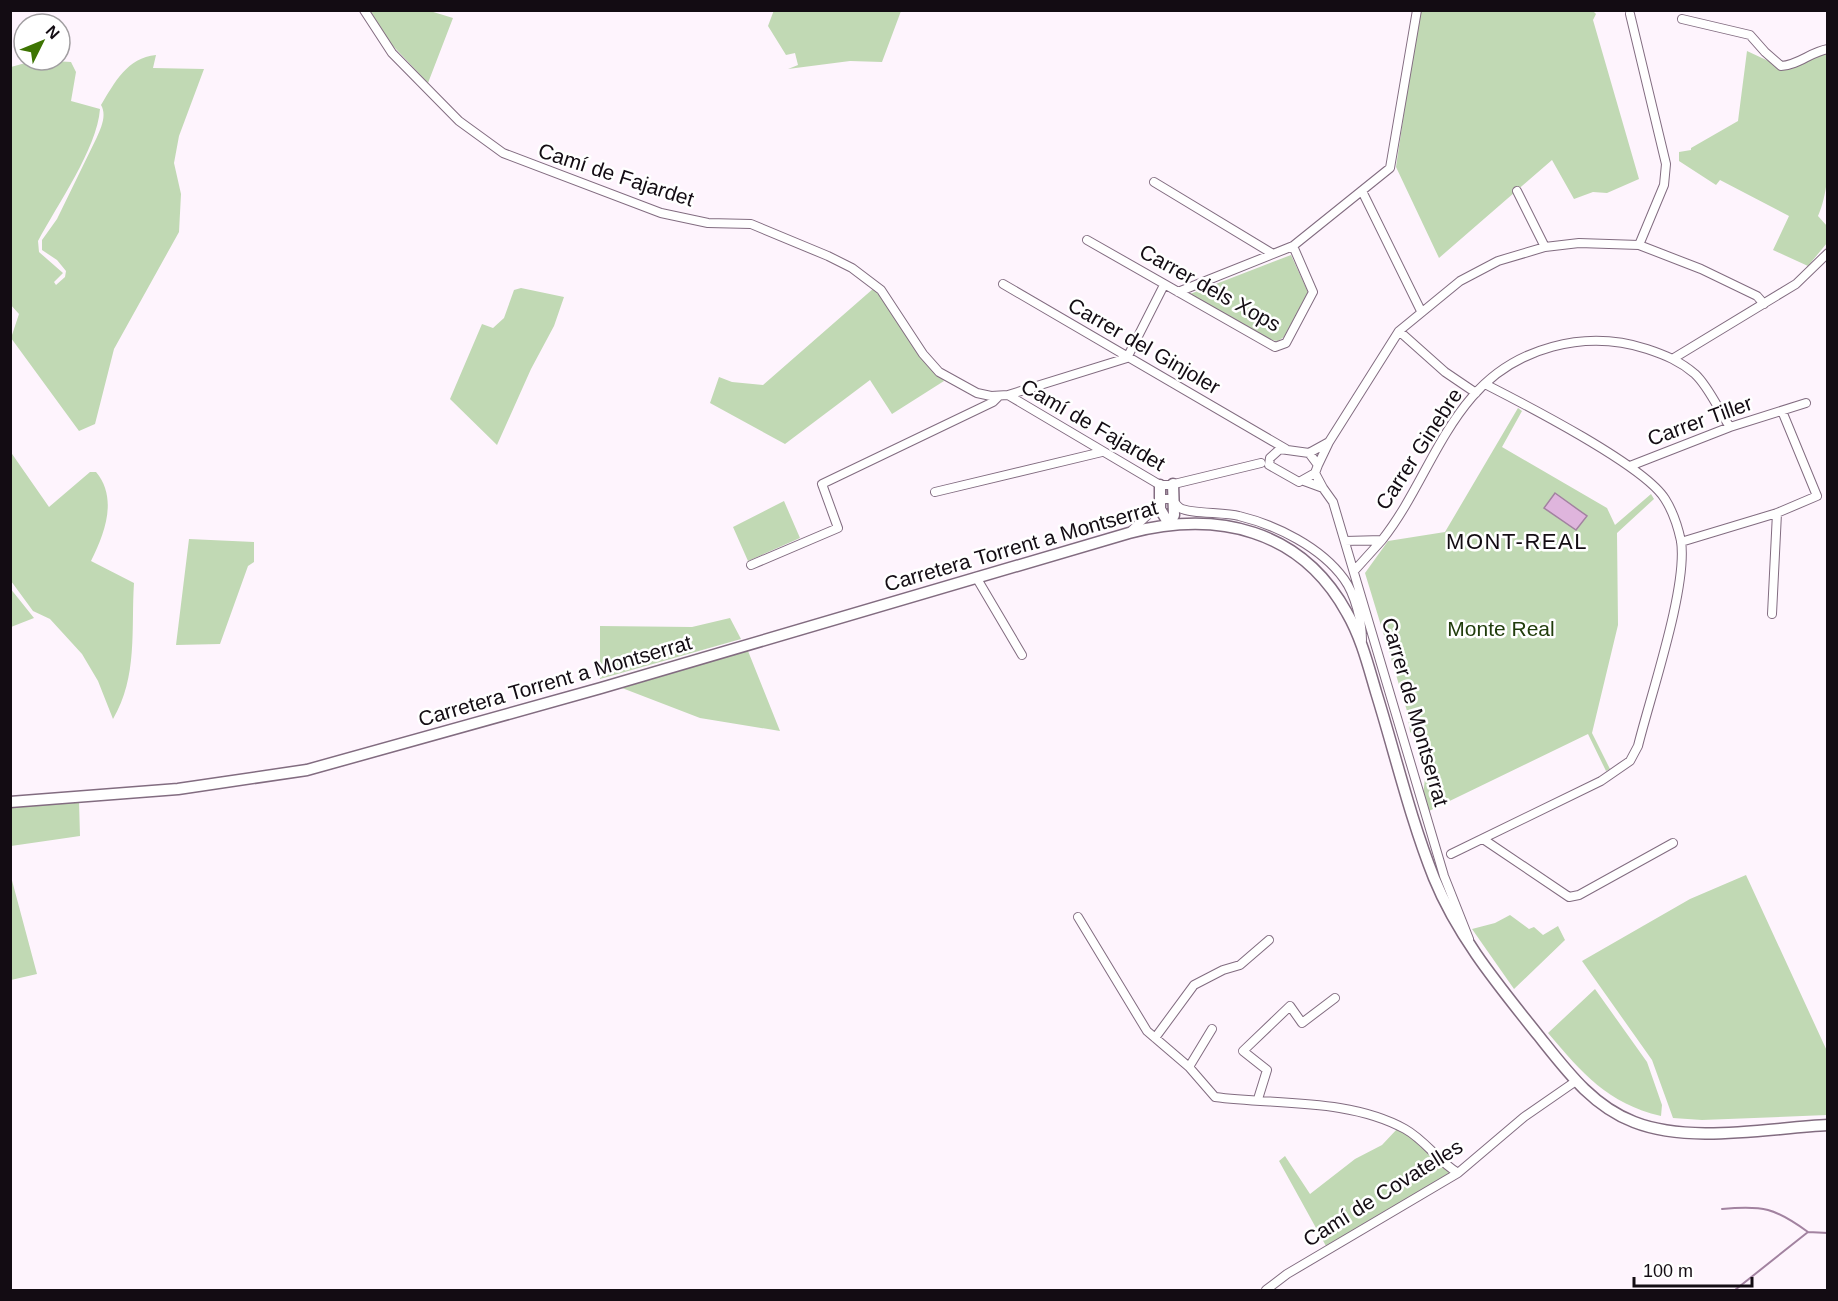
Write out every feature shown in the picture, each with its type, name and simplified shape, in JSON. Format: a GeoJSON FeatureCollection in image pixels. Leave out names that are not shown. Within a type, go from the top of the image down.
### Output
{"type":"FeatureCollection","features":[{"type":"Feature","properties":{"kind":"main road"},"geometry":{"type":"LineString","coordinates":[[1168,485],[1175,501],[1174,515],[1169,524],[1164,518],[1159,503],[1168,485]]}},
{"type":"Feature","properties":{"kind":"main road","name":"Carretera Torrent a Montserrat"},"geometry":{"type":"LineString","coordinates":[[10,802],[188,788],[306,770],[602,688],[1129,533],[1169,524],[1204,522],[1220,524],[1258,535],[1303,559],[1332,590],[1347,612],[1363,648],[1434,876],[1472,948],[1576,1081],[1609,1110],[1655,1129],[1690,1133],[1827,1125]]}},
{"type":"Feature","properties":{"kind":"street","name":"Camí de Fajardet"},"geometry":{"type":"LineString","coordinates":[[364,10],[392,53],[459,121],[503,153],[660,213],[708,223],[751,224],[836,260],[852,268],[881,290],[923,354],[939,372],[977,393],[1004,395],[1102,452],[1168,485]]}},
{"type":"Feature","properties":{"kind":"street"},"geometry":{"type":"LineString","coordinates":[[1178,292],[1293,246],[1384,174],[1392,162],[1417,10]]}},
{"type":"Feature","properties":{"kind":"street"},"geometry":{"type":"LineString","coordinates":[[1630,14],[1666,164],[1664,185],[1639,245]]}},
{"type":"Feature","properties":{"kind":"street"},"geometry":{"type":"LineString","coordinates":[[1682,19],[1750,35],[1781,66],[1794,65],[1820,51],[1827,50]]}},
{"type":"Feature","properties":{"kind":"street"},"geometry":{"type":"LineString","coordinates":[[1154,182],[1273,254]]}},
{"type":"Feature","properties":{"kind":"street"},"geometry":{"type":"LineString","coordinates":[[1362,191],[1421,311]]}},
{"type":"Feature","properties":{"kind":"street"},"geometry":{"type":"LineString","coordinates":[[1517,191],[1545,247]]}},
{"type":"Feature","properties":{"kind":"street","name":"Carrer dels Xops"},"geometry":{"type":"LineString","coordinates":[[1087,240],[1271,346],[1279,347],[1286,343],[1313,292],[1293,246]]}},
{"type":"Feature","properties":{"kind":"street"},"geometry":{"type":"LineString","coordinates":[[1304,481],[1315,473],[1329,442],[1399,331],[1461,281],[1498,261],[1545,247],[1579,243],[1639,245],[1701,269],[1768,301]]}},
{"type":"Feature","properties":{"kind":"street"},"geometry":{"type":"LineString","coordinates":[[1674,358],[1796,284],[1827,253]]}},
{"type":"Feature","properties":{"kind":"street","name":"Carrer del Ginjoler"},"geometry":{"type":"LineString","coordinates":[[1003,284],[1286,449]]}},
{"type":"Feature","properties":{"kind":"street"},"geometry":{"type":"LineString","coordinates":[[1004,395],[1127,358],[1164,285]]}},
{"type":"Feature","properties":{"kind":"street"},"geometry":{"type":"LineString","coordinates":[[1399,331],[1445,372],[1476,393]]}},
{"type":"Feature","properties":{"kind":"street","name":"Carrer Ginebre"},"geometry":{"type":"LineString","coordinates":[[1354,571],[1382,540],[1451,426],[1476,393],[1510,364],[1536,352],[1567,343],[1600,339],[1629,344],[1674,358],[1696,375],[1730,427]]}},
{"type":"Feature","properties":{"kind":"street"},"geometry":{"type":"LineString","coordinates":[[1441,867],[1451,855],[1601,781],[1630,761],[1638,746],[1672,616],[1679,579],[1681,542],[1664,497],[1630,466],[1485,384]]}},
{"type":"Feature","properties":{"kind":"street","name":"Camí de Fajardet"},"geometry":{"type":"LineString","coordinates":[[751,565],[838,528],[822,484],[1004,395]]}},
{"type":"Feature","properties":{"kind":"street","name":"Carrer Tiller"},"geometry":{"type":"LineString","coordinates":[[1630,466],[1730,427],[1806,403]]}},
{"type":"Feature","properties":{"kind":"street","name":"Carrer Tiller"},"geometry":{"type":"LineString","coordinates":[[1777,513],[1817,496],[1782,411]]}},
{"type":"Feature","properties":{"kind":"street"},"geometry":{"type":"LineString","coordinates":[[1268,438],[1269,460]]}},
{"type":"Feature","properties":{"kind":"street"},"geometry":{"type":"LineString","coordinates":[[1168,485],[1269,460],[1286,449],[1309,453],[1329,442]]}},
{"type":"Feature","properties":{"kind":"street"},"geometry":{"type":"LineString","coordinates":[[935,492],[1102,452]]}},
{"type":"Feature","properties":{"kind":"street"},"geometry":{"type":"LineString","coordinates":[[1309,453],[1318,465]]}},
{"type":"Feature","properties":{"kind":"street"},"geometry":{"type":"LineString","coordinates":[[1269,460],[1299,482],[1304,481],[1323,488]]}},
{"type":"Feature","properties":{"kind":"street","name":"Carrer de Montserrat"},"geometry":{"type":"LineString","coordinates":[[1315,473],[1333,501],[1400,720],[1441,867],[1472,948]]}},
{"type":"Feature","properties":{"kind":"street","name":"Carrer de Montserrat"},"geometry":{"type":"LineString","coordinates":[[1159,503],[1164,499],[1175,501],[1181,508],[1239,516],[1273,527],[1298,540],[1333,567],[1350,590],[1362,629],[1363,648]]}},
{"type":"Feature","properties":{"kind":"street"},"geometry":{"type":"LineString","coordinates":[[1129,533],[1159,503]]}},
{"type":"Feature","properties":{"kind":"street"},"geometry":{"type":"LineString","coordinates":[[1681,542],[1777,513],[1772,614]]}},
{"type":"Feature","properties":{"kind":"street","name":"Carrer Ginebre"},"geometry":{"type":"LineString","coordinates":[[1345,541],[1382,540]]}},
{"type":"Feature","properties":{"kind":"street"},"geometry":{"type":"LineString","coordinates":[[976,577],[1022,655]]}},
{"type":"Feature","properties":{"kind":"street"},"geometry":{"type":"LineString","coordinates":[[1483,839],[1569,897],[1580,895],[1673,843]]}},
{"type":"Feature","properties":{"kind":"street"},"geometry":{"type":"LineString","coordinates":[[1437,852],[1451,855]]}},
{"type":"Feature","properties":{"kind":"street"},"geometry":{"type":"LineString","coordinates":[[1078,917],[1147,1031],[1189,1067],[1215,1096],[1315,1104],[1389,1123],[1411,1132],[1458,1173]]}},
{"type":"Feature","properties":{"kind":"street"},"geometry":{"type":"LineString","coordinates":[[1155,1038],[1194,985],[1223,970],[1240,965],[1269,940]]}},
{"type":"Feature","properties":{"kind":"street"},"geometry":{"type":"LineString","coordinates":[[1258,1099],[1267,1070],[1243,1051],[1290,1006],[1302,1023],[1335,998]]}},
{"type":"Feature","properties":{"kind":"street"},"geometry":{"type":"LineString","coordinates":[[1189,1067],[1212,1029]]}},
{"type":"Feature","properties":{"kind":"street","name":"Camí de Covatelles"},"geometry":{"type":"LineString","coordinates":[[1266,1290],[1287,1274],[1458,1173],[1524,1117],[1576,1081]]}},
{"type":"Feature","properties":{"kind":"green space"},"geometry":{"type":"Polygon","coordinates":[[[774,10],[901,11],[882,62],[850,61],[788,69],[798,65],[795,53],[786,55],[768,26],[774,10]]]}},
{"type":"Feature","properties":{"kind":"green space"},"geometry":{"type":"Polygon","coordinates":[[[1592,10],[1596,14],[1593,20],[1639,179],[1607,193],[1593,192],[1574,199],[1552,160],[1439,258],[1396,167],[1419,11],[1592,10]]]}},
{"type":"Feature","properties":{"kind":"green space"},"geometry":{"type":"Polygon","coordinates":[[[369,11],[430,11],[453,18],[428,83],[377,29],[369,11]]]}},
{"type":"Feature","properties":{"kind":"green space"},"geometry":{"type":"Polygon","coordinates":[[[1747,51],[1777,65],[1827,52],[1829,159],[1824,200],[1818,216],[1827,226],[1827,243],[1808,266],[1773,250],[1789,216],[1720,180],[1716,185],[1679,161],[1679,152],[1691,150],[1738,121],[1747,51]]]}},
{"type":"Feature","properties":{"kind":"green space"},"geometry":{"type":"Polygon","coordinates":[[[156,55],[153,68],[204,69],[179,136],[174,163],[181,194],[179,232],[114,349],[95,424],[79,431],[11,338],[19,314],[10,304],[11,67],[12,72],[72,72],[72,64],[76,72],[71,101],[100,109],[92,141],[84,159],[38,241],[39,252],[63,273],[54,282],[56,285],[65,277],[66,271],[57,260],[42,250],[42,240],[57,219],[102,126],[103,109],[101,105],[106,96],[123,72],[146,57],[156,55]]]}},
{"type":"Feature","properties":{"kind":"green space"},"geometry":{"type":"Polygon","coordinates":[[[1291,255],[1308,292],[1284,337],[1278,341],[1269,340],[1190,294],[1291,255]]]}},
{"type":"Feature","properties":{"kind":"green space"},"geometry":{"type":"Polygon","coordinates":[[[521,288],[564,297],[554,326],[531,369],[497,445],[450,399],[482,324],[493,328],[504,318],[514,290],[521,288]]]}},
{"type":"Feature","properties":{"kind":"green space"},"geometry":{"type":"Polygon","coordinates":[[[874,288],[923,358],[944,381],[892,414],[870,380],[785,444],[710,403],[719,377],[732,382],[763,385],[874,288]]]}},
{"type":"Feature","properties":{"kind":"green space","name":"Monte Real"},"geometry":{"type":"Polygon","coordinates":[[[1518,408],[1522,411],[1502,447],[1607,508],[1615,525],[1651,494],[1654,499],[1617,533],[1618,625],[1592,733],[1610,769],[1606,771],[1588,734],[1429,811],[1422,806],[1428,750],[1424,742],[1410,732],[1407,711],[1365,573],[1388,541],[1445,532],[1518,408]]]}},
{"type":"Feature","properties":{"kind":"green space"},"geometry":{"type":"Polygon","coordinates":[[[10,451],[49,507],[90,472],[96,472],[103,482],[108,504],[107,516],[101,539],[91,561],[134,583],[130,670],[121,703],[113,719],[98,681],[82,654],[50,619],[33,611],[11,581],[10,451]]]}},
{"type":"Feature","properties":{"kind":"green space"},"geometry":{"type":"Polygon","coordinates":[[[784,501],[800,538],[748,561],[733,527],[784,501]]]}},
{"type":"Feature","properties":{"kind":"green space"},"geometry":{"type":"Polygon","coordinates":[[[189,539],[254,542],[254,562],[248,566],[220,644],[176,645],[189,539]]]}},
{"type":"Feature","properties":{"kind":"green space"},"geometry":{"type":"Polygon","coordinates":[[[10,588],[34,618],[11,627],[10,627],[10,588]]]}},
{"type":"Feature","properties":{"kind":"green space"},"geometry":{"type":"Polygon","coordinates":[[[730,618],[741,639],[600,679],[600,626],[692,627],[730,618]]]}},
{"type":"Feature","properties":{"kind":"green space"},"geometry":{"type":"Polygon","coordinates":[[[748,651],[780,731],[700,718],[622,688],[748,651]]]}},
{"type":"Feature","properties":{"kind":"green space"},"geometry":{"type":"Polygon","coordinates":[[[79,801],[80,836],[11,846],[10,807],[79,801]]]}},
{"type":"Feature","properties":{"kind":"green space"},"geometry":{"type":"Polygon","coordinates":[[[10,873],[37,974],[11,980],[10,980],[10,873]]]}},
{"type":"Feature","properties":{"kind":"green space"},"geometry":{"type":"Polygon","coordinates":[[[1746,875],[1827,1051],[1827,1115],[1702,1120],[1673,1118],[1652,1060],[1582,961],[1690,899],[1746,875]]]}},
{"type":"Feature","properties":{"kind":"green space"},"geometry":{"type":"Polygon","coordinates":[[[1510,915],[1529,929],[1534,927],[1543,935],[1558,926],[1565,940],[1514,989],[1472,929],[1495,923],[1510,915]]]}},
{"type":"Feature","properties":{"kind":"green space"},"geometry":{"type":"Polygon","coordinates":[[[1595,989],[1647,1062],[1662,1105],[1661,1116],[1625,1103],[1597,1085],[1548,1033],[1595,989]]]}},
{"type":"Feature","properties":{"kind":"green space"},"geometry":{"type":"Polygon","coordinates":[[[1398,1128],[1407,1133],[1452,1174],[1326,1246],[1279,1161],[1285,1156],[1310,1194],[1355,1159],[1382,1145],[1398,1128]]]}},
{"type":"Feature","properties":{"kind":"shaded area"},"geometry":{"type":"Polygon","coordinates":[[[1555,493],[1587,516],[1576,530],[1544,508],[1555,493]]]}},
{"type":"Feature","properties":{"kind":"waterway"},"geometry":{"type":"LineString","coordinates":[[1722,1209],[1759,1208],[1768,1210],[1808,1232]]}},
{"type":"Feature","properties":{"kind":"waterway"},"geometry":{"type":"LineString","coordinates":[[1735,1290],[1808,1232],[1828,1233]]}},
{"type":"Feature","properties":{"kind":"district","name":"MONT-REAL"},"geometry":{"type":"Point","coordinates":[1517,541]}}]}
